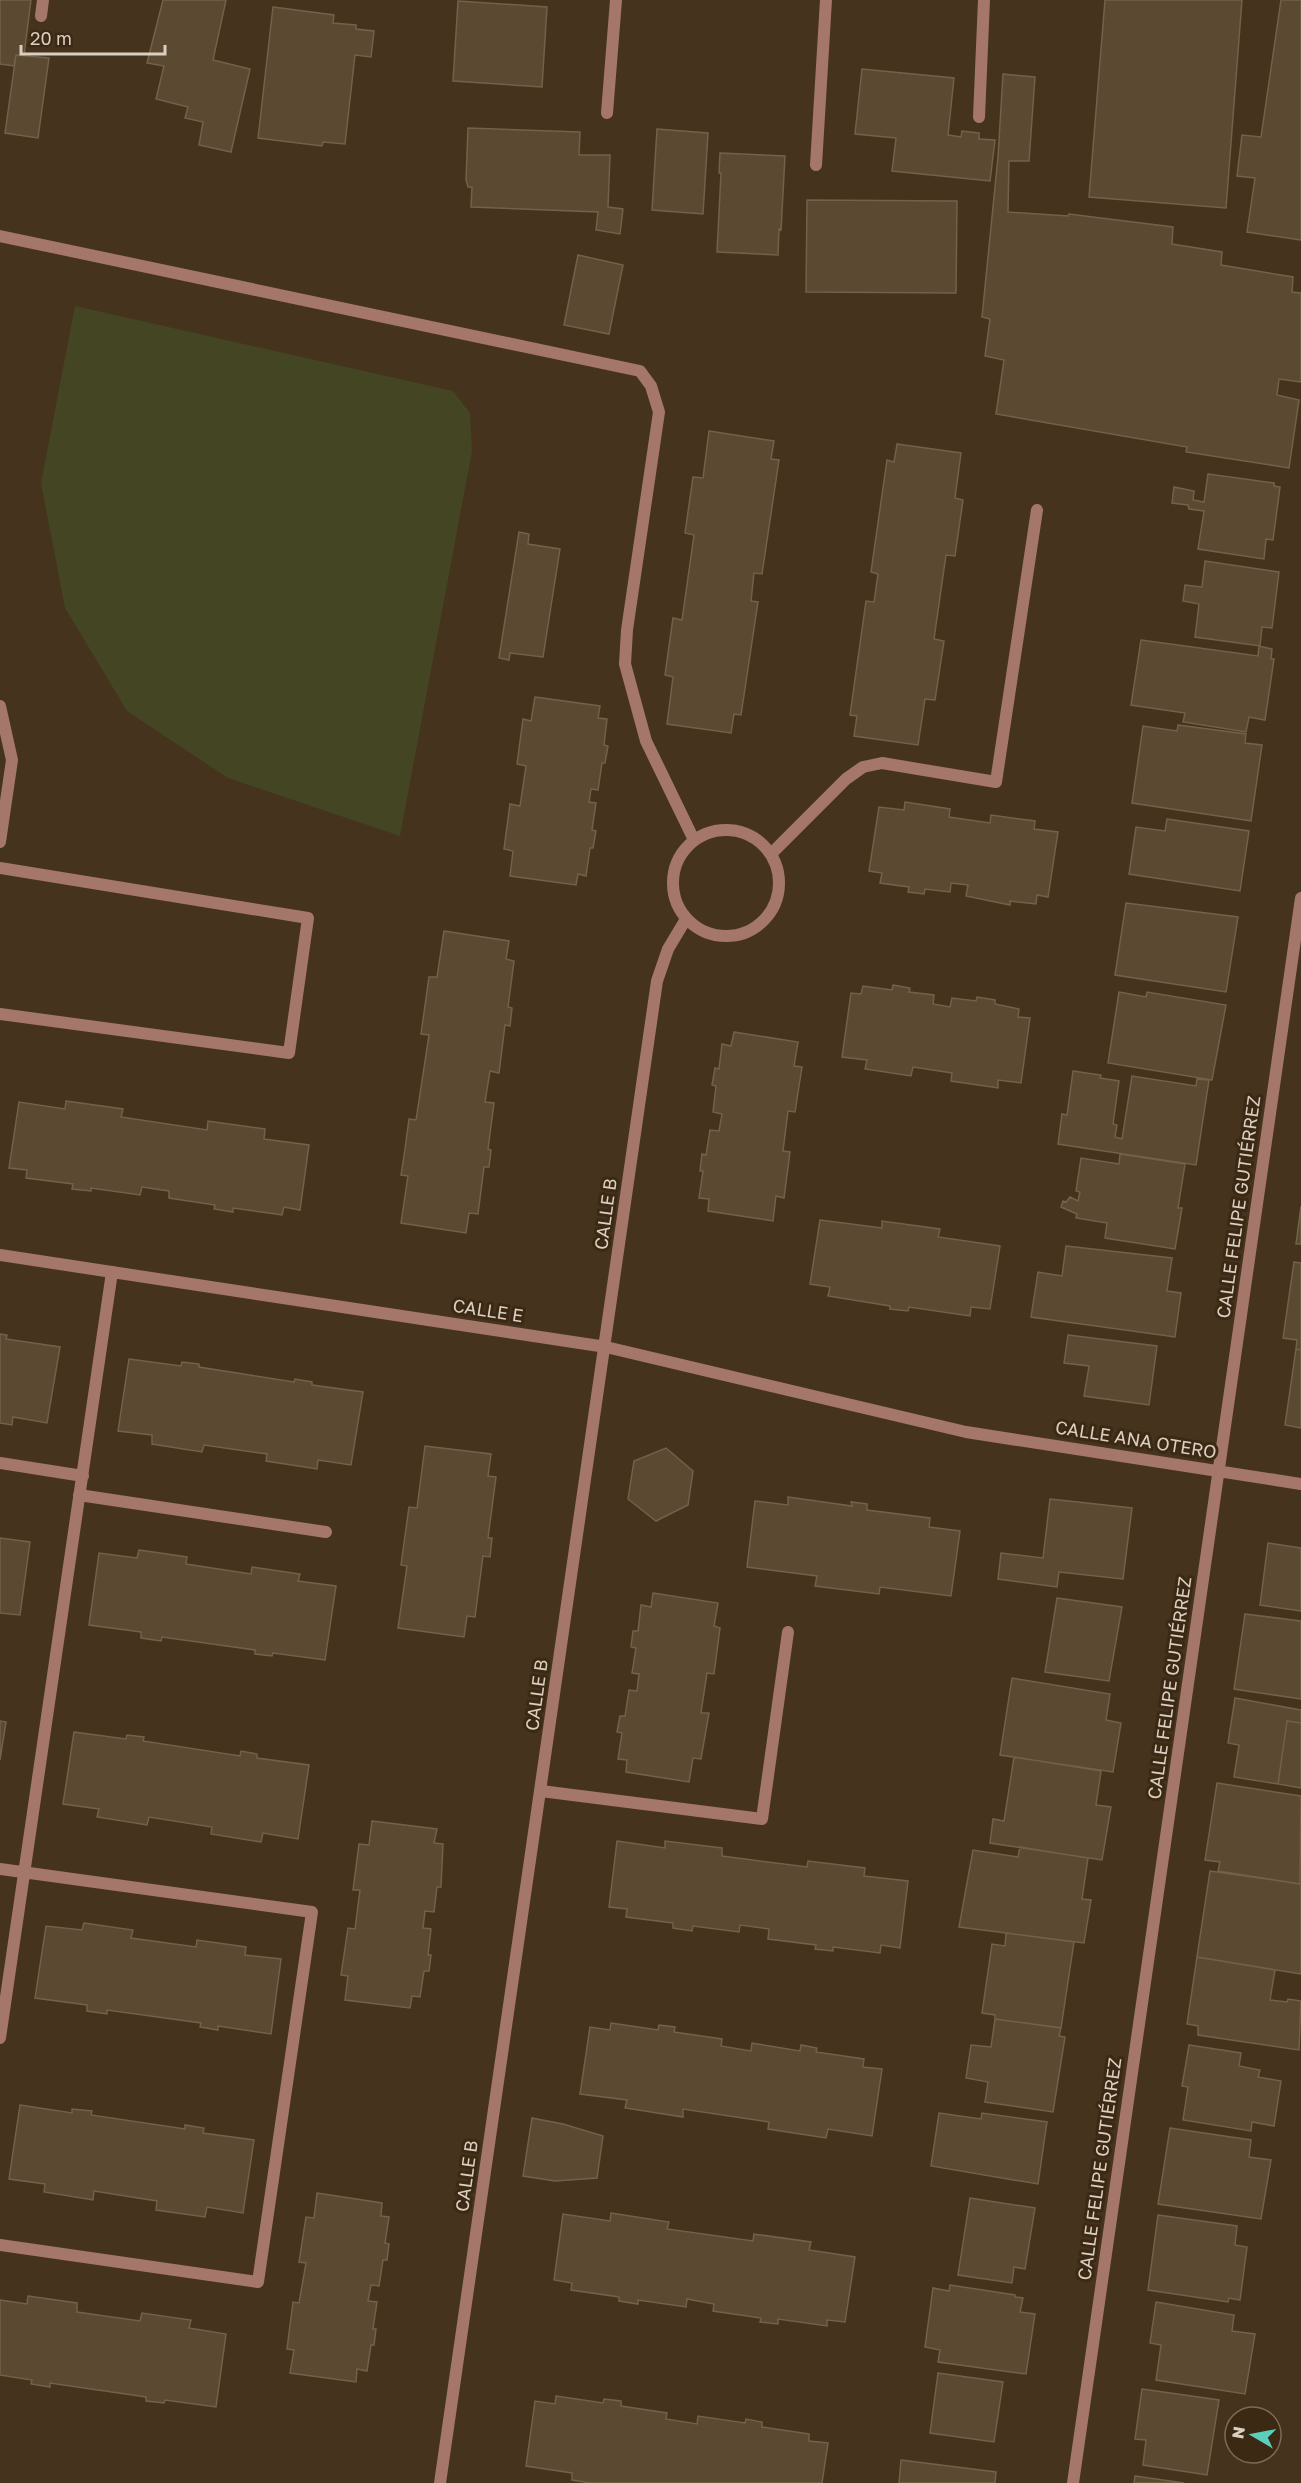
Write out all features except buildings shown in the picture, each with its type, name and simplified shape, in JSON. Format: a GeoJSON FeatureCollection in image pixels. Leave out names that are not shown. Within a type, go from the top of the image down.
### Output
{"type":"FeatureCollection","features":[{"type":"Feature","properties":{"kind":"street"},"geometry":{"type":"LineString","coordinates":[[41,16],[43,0]]}},
{"type":"Feature","properties":{"kind":"street"},"geometry":{"type":"LineString","coordinates":[[607,113],[616,0]]}},
{"type":"Feature","properties":{"kind":"street"},"geometry":{"type":"LineString","coordinates":[[816,165],[826,0]]}},
{"type":"Feature","properties":{"kind":"street"},"geometry":{"type":"LineString","coordinates":[[979,117],[984,0]]}},
{"type":"Feature","properties":{"kind":"street"},"geometry":{"type":"LineString","coordinates":[[0,236],[640,371],[651,386],[659,412],[627,630],[625,664],[646,741],[694,840]]}},
{"type":"Feature","properties":{"kind":"street"},"geometry":{"type":"LineString","coordinates":[[771,854],[846,779],[863,767],[882,763],[996,782],[1037,510]]}},
{"type":"Feature","properties":{"kind":"street"},"geometry":{"type":"LineString","coordinates":[[0,706],[12,760],[3,794],[0,842]]}},
{"type":"Feature","properties":{"kind":"street"},"geometry":{"type":"LineString","coordinates":[[727,830],[744,833],[759,841],[771,854],[778,870],[779,888],[775,905],[765,920],[751,931],[734,937],[716,936],[699,930],[686,919],[676,903],[673,886],[675,869],[682,853],[694,840],[709,832],[727,830]]}},
{"type":"Feature","properties":{"kind":"street"},"geometry":{"type":"LineString","coordinates":[[0,868],[308,918],[289,1053],[0,1014]]}},
{"type":"Feature","properties":{"kind":"street","name":"CALLE FELIPE GUTIÉRREZ"},"geometry":{"type":"LineString","coordinates":[[1073,2483],[1301,898]]}},
{"type":"Feature","properties":{"kind":"street","name":"CALLE B"},"geometry":{"type":"LineString","coordinates":[[441,2483],[657,981],[668,949],[686,919]]}},
{"type":"Feature","properties":{"kind":"street","name":"CALLE E"},"geometry":{"type":"LineString","coordinates":[[0,1255],[606,1347],[966,1432]]}},
{"type":"Feature","properties":{"kind":"street"},"geometry":{"type":"LineString","coordinates":[[0,2038],[112,1272]]}},
{"type":"Feature","properties":{"kind":"street","name":"CALLE ANA OTERO"},"geometry":{"type":"LineString","coordinates":[[966,1432],[1301,1484]]}},
{"type":"Feature","properties":{"kind":"street"},"geometry":{"type":"LineString","coordinates":[[0,1463],[83,1476]]}},
{"type":"Feature","properties":{"kind":"street"},"geometry":{"type":"LineString","coordinates":[[79,1495],[326,1532]]}},
{"type":"Feature","properties":{"kind":"street"},"geometry":{"type":"LineString","coordinates":[[541,1791],[762,1819],[788,1632]]}},
{"type":"Feature","properties":{"kind":"street"},"geometry":{"type":"LineString","coordinates":[[0,1869],[312,1912],[258,2282],[0,2245]]}},
{"type":"Feature","properties":{"kind":"green space"},"geometry":{"type":"Polygon","coordinates":[[[75,306],[453,391],[470,413],[472,451],[400,836],[228,778],[127,711],[65,608],[41,483],[75,306]]]}}]}
